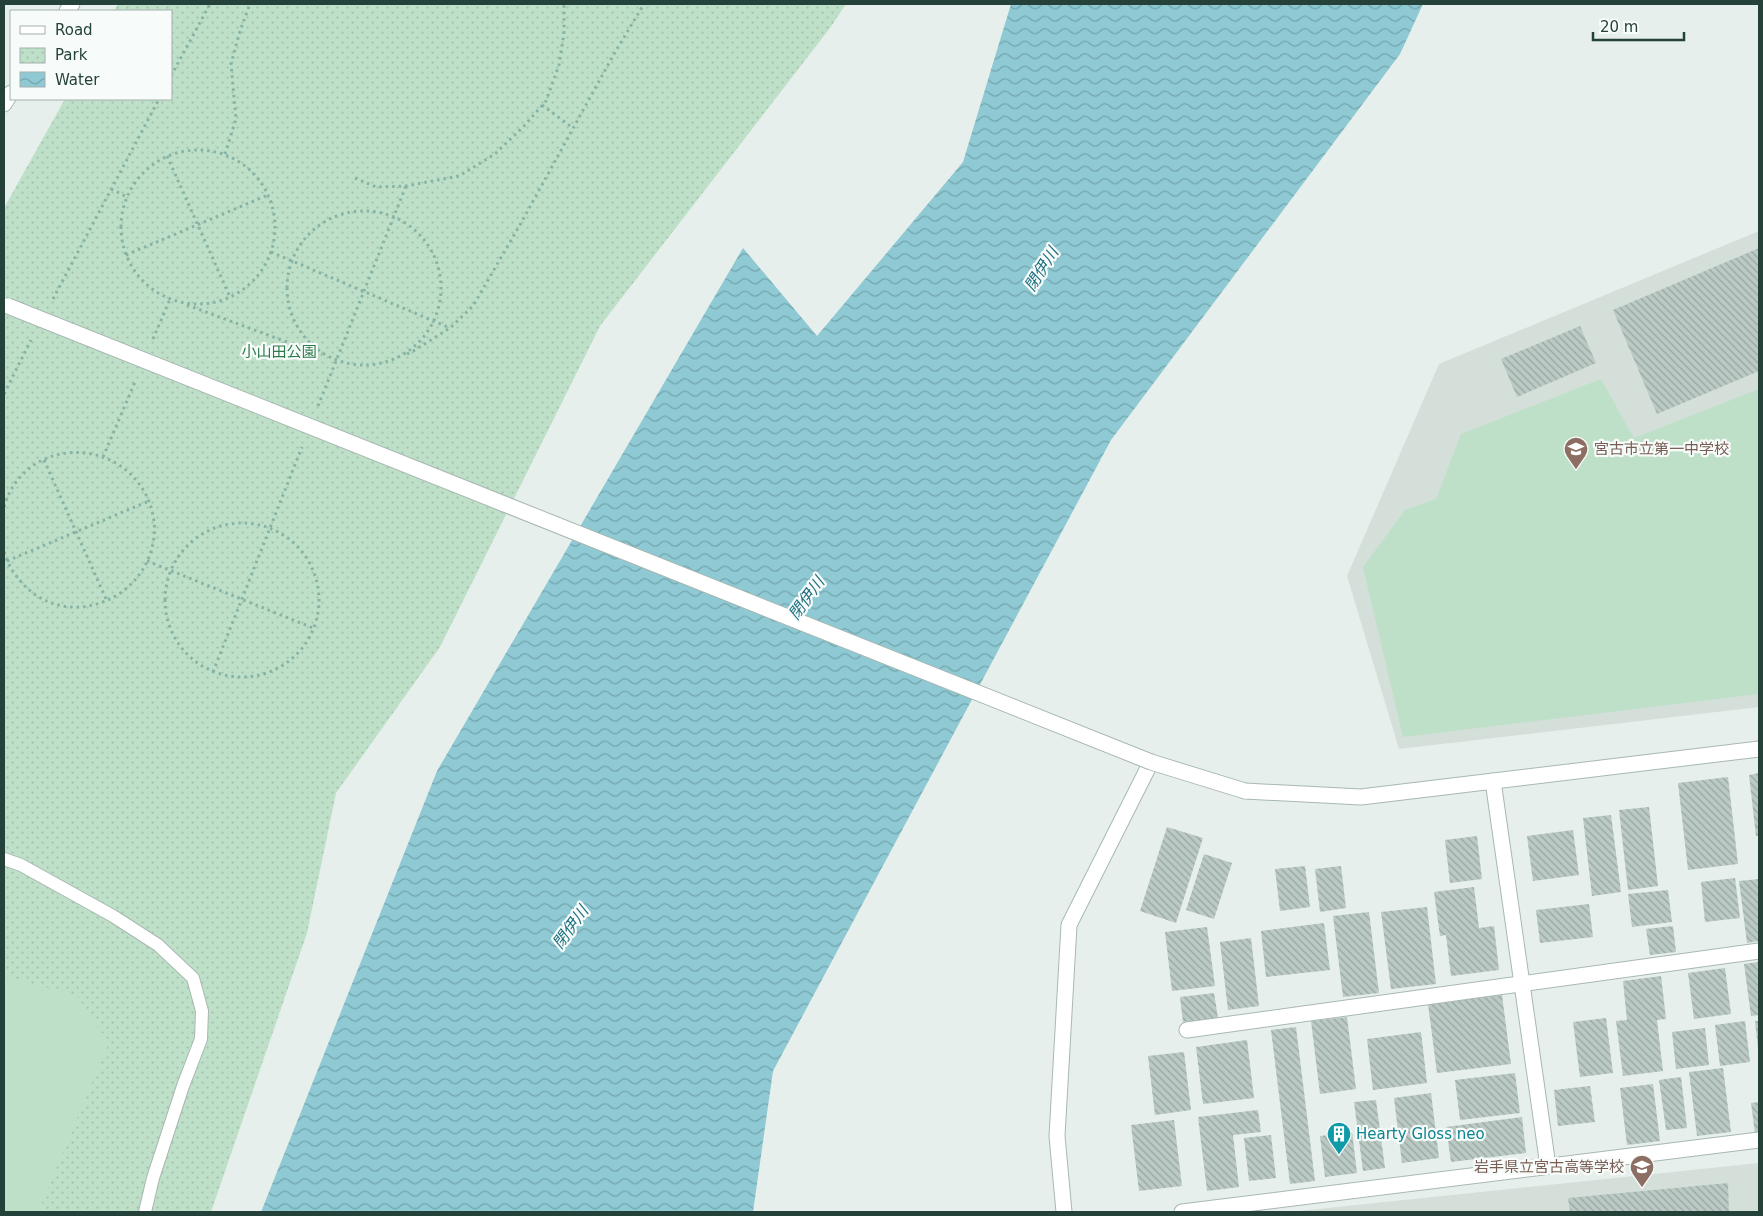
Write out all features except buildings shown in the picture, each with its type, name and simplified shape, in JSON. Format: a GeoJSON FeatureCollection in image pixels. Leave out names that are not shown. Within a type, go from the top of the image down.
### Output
{"type":"FeatureCollection","features":[{"type":"Feature","properties":{"kind":"street"},"geometry":{"type":"LineString","coordinates":[[6,306],[1151,762],[1245,791],[1361,797],[1759,749]]}},
{"type":"Feature","properties":{"kind":"street"},"geometry":{"type":"LineString","coordinates":[[1064,1212],[1056,1136],[1069,925],[1151,762]]}},
{"type":"Feature","properties":{"kind":"street"},"geometry":{"type":"LineString","coordinates":[[1494,781],[1548,1166]]}},
{"type":"Feature","properties":{"kind":"street"},"geometry":{"type":"LineString","coordinates":[[1187,1030],[1759,951]]}},
{"type":"Feature","properties":{"kind":"street"},"geometry":{"type":"LineString","coordinates":[[1182,1212],[1759,1140]]}},
{"type":"Feature","properties":{"kind":"lane"},"geometry":{"type":"LineString","coordinates":[[4,859],[21,865],[113,916],[158,944],[193,978],[202,1011],[201,1039],[183,1086],[153,1178],[146,1212]]}},
{"type":"Feature","properties":{"kind":"path"},"geometry":{"type":"LineString","coordinates":[[172,74],[210,4]]}},
{"type":"Feature","properties":{"kind":"path"},"geometry":{"type":"LineString","coordinates":[[225,154],[236,119],[231,64],[250,4]]}},
{"type":"Feature","properties":{"kind":"path"},"geometry":{"type":"LineString","coordinates":[[355,178],[376,187],[406,186],[459,176],[495,154],[546,101],[559,65],[564,33],[564,5],[568,4]]}},
{"type":"Feature","properties":{"kind":"path"},"geometry":{"type":"LineString","coordinates":[[182,302],[200,304],[218,301],[236,294],[251,283],[263,269],[271,252],[275,234],[274,215],[268,195],[261,182],[236,159],[225,154],[202,149],[184,150],[150,166],[136,180],[127,197],[122,216],[121,236],[126,255],[136,272],[148,286],[164,296],[347,364],[366,366],[384,363],[415,350],[450,328],[473,306],[644,4]]}},
{"type":"Feature","properties":{"kind":"path"},"geometry":{"type":"LineString","coordinates":[[52,301],[158,100]]}},
{"type":"Feature","properties":{"kind":"path"},"geometry":{"type":"LineString","coordinates":[[542,105],[573,128]]}},
{"type":"Feature","properties":{"kind":"path"},"geometry":{"type":"LineString","coordinates":[[168,156],[230,297]]}},
{"type":"Feature","properties":{"kind":"path"},"geometry":{"type":"LineString","coordinates":[[111,189],[127,197]]}},
{"type":"Feature","properties":{"kind":"path"},"geometry":{"type":"LineString","coordinates":[[126,255],[268,195]]}},
{"type":"Feature","properties":{"kind":"path"},"geometry":{"type":"LineString","coordinates":[[330,358],[314,348],[301,334],[292,316],[286,297],[287,277],[291,261],[302,241],[316,227],[333,217],[350,212],[368,211],[384,213],[401,220],[415,230],[427,244],[436,259],[440,276],[440,295],[433,321],[416,345],[402,356]]}},
{"type":"Feature","properties":{"kind":"path"},"geometry":{"type":"LineString","coordinates":[[271,252],[450,328]]}},
{"type":"Feature","properties":{"kind":"path"},"geometry":{"type":"LineString","coordinates":[[4,394],[34,335]]}},
{"type":"Feature","properties":{"kind":"path"},"geometry":{"type":"LineString","coordinates":[[4,507],[15,482],[30,468],[63,453],[81,452],[98,455],[114,462],[129,472],[140,485],[149,501],[154,518],[154,536],[142,572],[130,586],[115,597],[98,604],[79,607],[60,605],[43,599],[28,589],[15,575],[4,551]]}},
{"type":"Feature","properties":{"kind":"path"},"geometry":{"type":"LineString","coordinates":[[44,460],[107,600]]}},
{"type":"Feature","properties":{"kind":"path"},"geometry":{"type":"LineString","coordinates":[[7,561],[149,501]]}},
{"type":"Feature","properties":{"kind":"path"},"geometry":{"type":"LineString","coordinates":[[245,523],[270,528],[293,542],[305,556],[313,571],[318,588],[318,607],[313,628],[306,642],[295,656],[279,668],[262,675],[244,678],[225,676],[207,670],[179,646],[170,628],[165,609],[165,589],[170,571],[180,553],[194,539],[211,529],[228,524],[245,523]]}},
{"type":"Feature","properties":{"kind":"path"},"geometry":{"type":"LineString","coordinates":[[147,561],[313,628]]}},
{"type":"Feature","properties":{"kind":"shaded area","name":"宮古市立第一中学校"},"geometry":{"type":"Polygon","coordinates":[[[1759,231],[1759,707],[1399,749],[1347,576],[1439,364],[1759,231]]]}},
{"type":"Feature","properties":{"kind":"shaded area","name":"岩手県立宮古高等学校"},"geometry":{"type":"Polygon","coordinates":[[[1759,1163],[1759,1212],[1289,1212],[1759,1163]]]}},
{"type":"Feature","properties":{"kind":"green space","name":"小山田公園"},"geometry":{"type":"Polygon","coordinates":[[[118,4],[846,4],[830,28],[600,326],[440,647],[336,793],[307,933],[211,1212],[4,1212],[4,208],[64,100],[172,100],[172,10],[115,10],[118,4]]]}},
{"type":"Feature","properties":{"kind":"green space","name":"宮古市立第一中学校"},"geometry":{"type":"Polygon","coordinates":[[[1601,379],[1634,438],[1759,389],[1759,694],[1403,737],[1363,567],[1405,510],[1436,499],[1461,434],[1601,379]]]}},
{"type":"Feature","properties":{"kind":"green space"},"geometry":{"type":"Polygon","coordinates":[[[4,976],[77,996],[109,1043],[38,1212],[4,1212],[4,976]]]}},
{"type":"Feature","properties":{"kind":"water","name":"閉伊川"},"geometry":{"type":"Polygon","coordinates":[[[1011,4],[1423,4],[1400,54],[1111,440],[773,1071],[753,1212],[261,1212],[437,771],[743,248],[817,336],[963,162],[1011,4]]]}},
{"type":"Feature","properties":{"kind":"place","name":"宮古市立第一中学校"},"geometry":{"type":"Point","coordinates":[1576,470]}},
{"type":"Feature","properties":{"kind":"place","name":"Hearty Gloss neo"},"geometry":{"type":"Point","coordinates":[1339,1155]}},
{"type":"Feature","properties":{"kind":"place","name":"岩手県立宮古高等学校"},"geometry":{"type":"Point","coordinates":[1642,1188]}}]}
